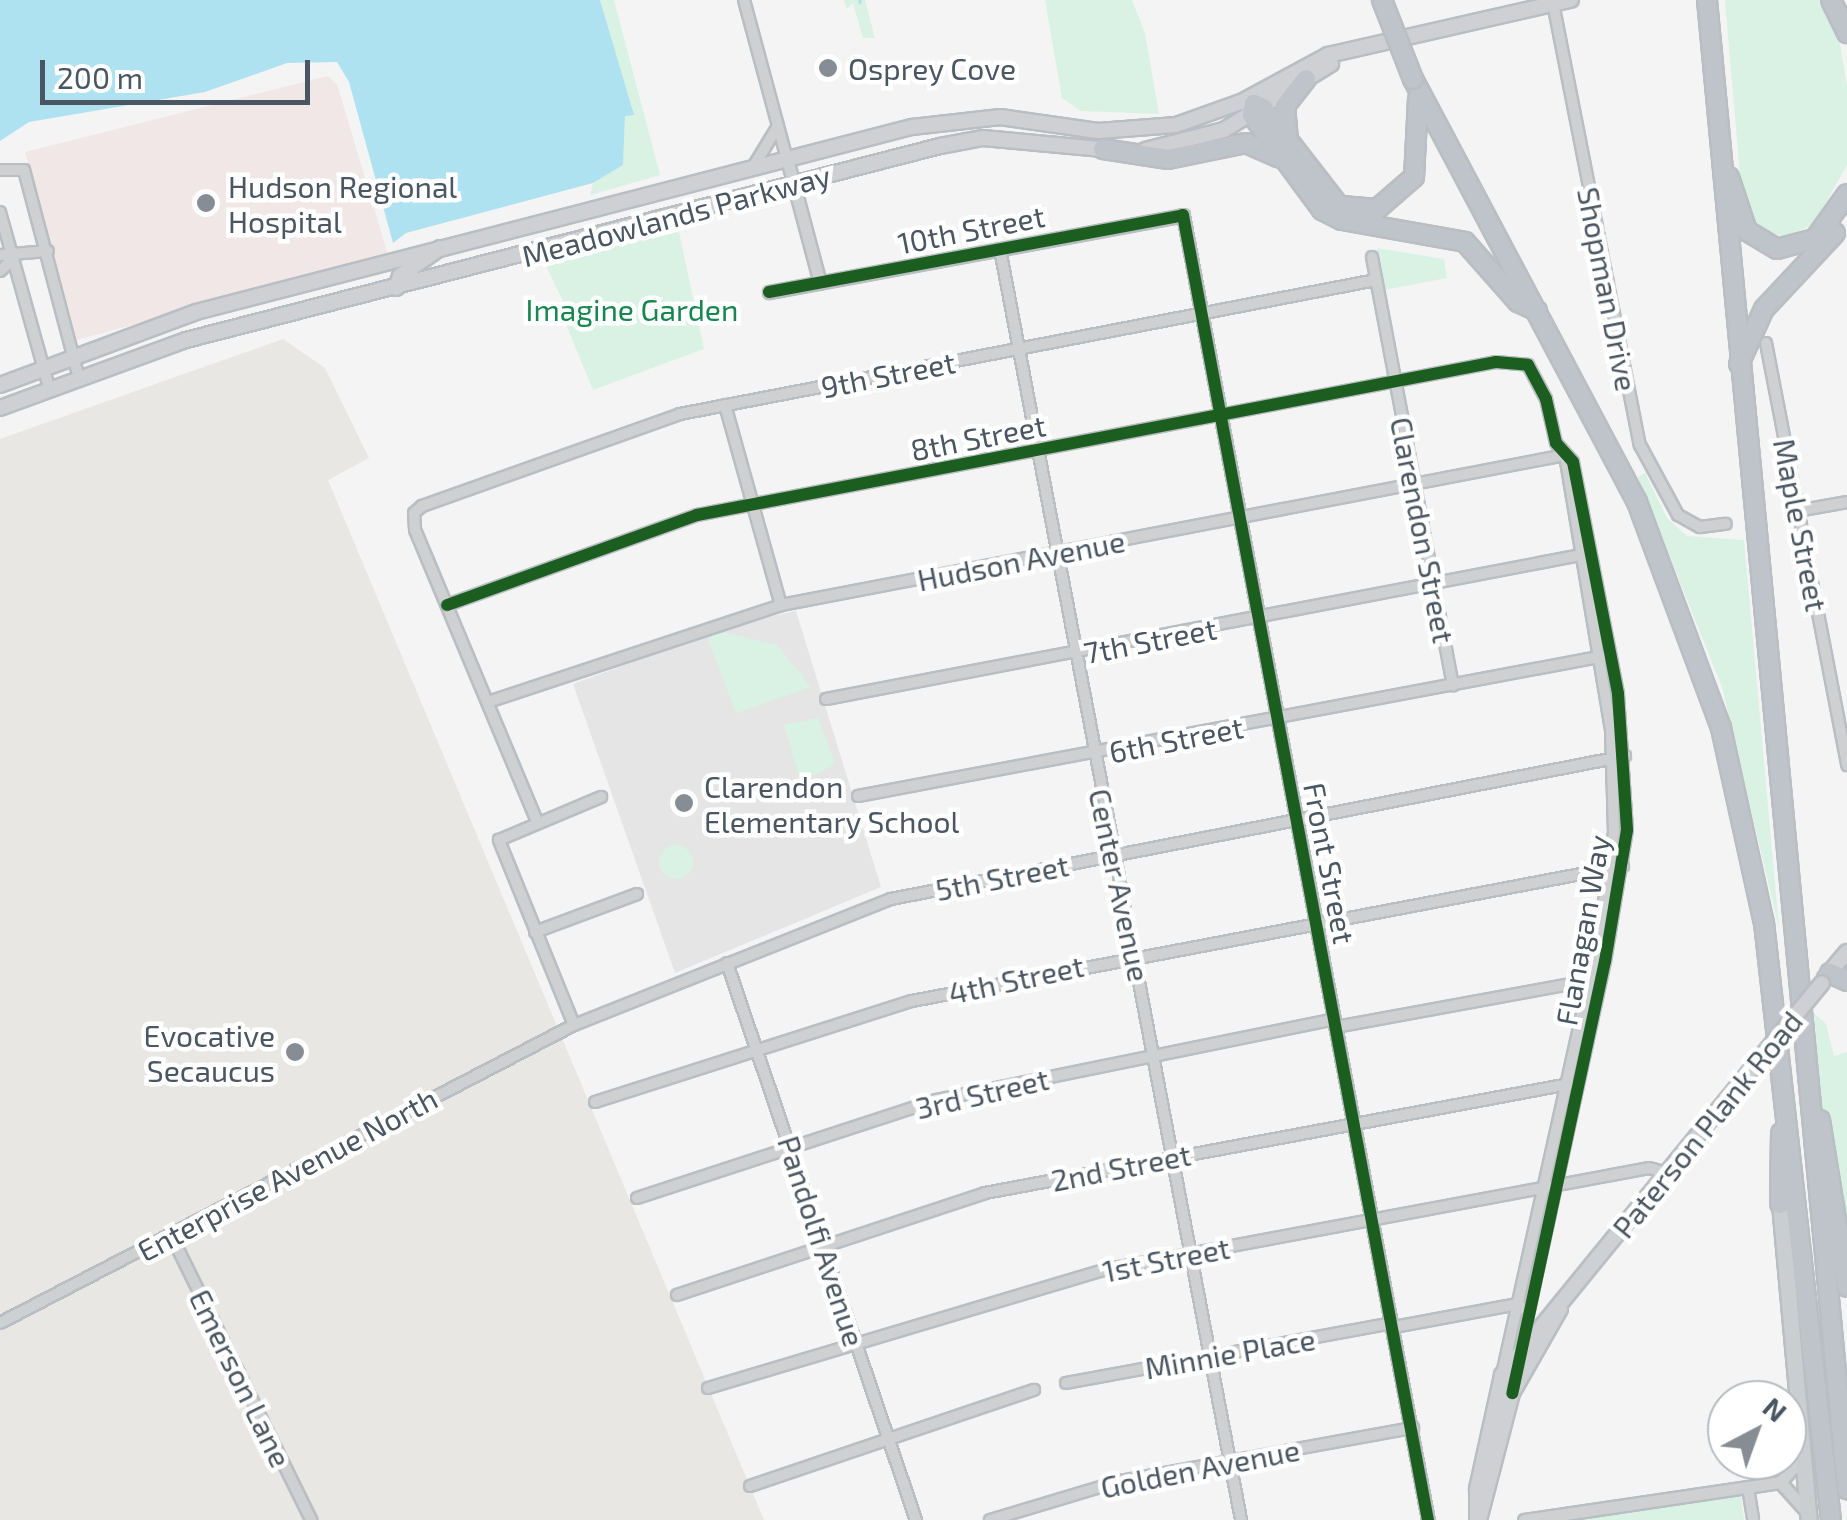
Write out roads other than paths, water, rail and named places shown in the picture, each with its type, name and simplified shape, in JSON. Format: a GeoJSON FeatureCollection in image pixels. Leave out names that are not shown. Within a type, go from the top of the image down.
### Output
{"type":"FeatureCollection","features":[{"type":"Feature","properties":{"kind":"highway"},"geometry":{"type":"LineString","coordinates":[[1382,0],[1415,83],[1638,502],[1706,677],[1757,880],[1831,1520]]}},
{"type":"Feature","properties":{"kind":"highway"},"geometry":{"type":"LineString","coordinates":[[1707,0],[1738,368],[1846,1480]]}},
{"type":"Feature","properties":{"kind":"highway"},"geometry":{"type":"LineString","coordinates":[[1831,0],[1847,33]]}},
{"type":"Feature","properties":{"kind":"highway"},"geometry":{"type":"LineString","coordinates":[[1841,0],[1847,33]]}},
{"type":"Feature","properties":{"kind":"highway"},"geometry":{"type":"LineString","coordinates":[[1291,159],[1284,115],[1289,96],[1308,72]]}},
{"type":"Feature","properties":{"kind":"highway"},"geometry":{"type":"LineString","coordinates":[[1101,140],[1168,158],[1246,143],[1291,159],[1339,206],[1356,211],[1392,202],[1414,177],[1418,160],[1415,83]]}},
{"type":"Feature","properties":{"kind":"highway"},"geometry":{"type":"LineString","coordinates":[[1256,109],[1291,159],[1312,199],[1342,220],[1465,242],[1518,302],[1537,311]]}},
{"type":"Feature","properties":{"kind":"highway"},"geometry":{"type":"LineString","coordinates":[[1720,149],[1746,231],[1764,246],[1791,250],[1815,239],[1847,194]]}},
{"type":"Feature","properties":{"kind":"highway"},"geometry":{"type":"LineString","coordinates":[[1738,368],[1764,309],[1847,217]]}},
{"type":"Feature","properties":{"kind":"highway"},"geometry":{"type":"LineString","coordinates":[[1796,981],[1847,1287]]}},
{"type":"Feature","properties":{"kind":"highway"},"geometry":{"type":"LineString","coordinates":[[1780,1204],[1782,1073]]}},
{"type":"Feature","properties":{"kind":"main road","name":"Meadowlands Parkway"},"geometry":{"type":"LineString","coordinates":[[0,385],[177,317],[788,159],[962,119],[1000,117],[1101,140],[1198,119],[1343,54],[1454,22],[1571,0]]}},
{"type":"Feature","properties":{"kind":"main road","name":"Meadowlands Parkway"},"geometry":{"type":"LineString","coordinates":[[0,408],[78,374],[794,184],[984,138],[1101,140],[1178,134],[1256,109],[1308,72]]}},
{"type":"Feature","properties":{"kind":"main road"},"geometry":{"type":"LineString","coordinates":[[396,288],[400,276],[440,248]]}},
{"type":"Feature","properties":{"kind":"main road","name":"Paterson Plank Road"},"geometry":{"type":"LineString","coordinates":[[1502,1376],[1765,1052],[1833,979],[1847,952]]}},
{"type":"Feature","properties":{"kind":"main road"},"geometry":{"type":"LineString","coordinates":[[1780,1204],[1795,1380]]}},
{"type":"Feature","properties":{"kind":"main road","name":"Paterson Plank Road"},"geometry":{"type":"LineString","coordinates":[[1478,1520],[1512,1393],[1568,1296]]}},
{"type":"Feature","properties":{"kind":"main road"},"geometry":{"type":"LineString","coordinates":[[1478,1520],[1492,1417],[1502,1376]]}},
{"type":"Feature","properties":{"kind":"main road"},"geometry":{"type":"LineString","coordinates":[[1492,1417],[1502,1430]]}},
{"type":"Feature","properties":{"kind":"main road"},"geometry":{"type":"LineString","coordinates":[[1805,1480],[1809,1518]]}},
{"type":"Feature","properties":{"kind":"street"},"geometry":{"type":"LineString","coordinates":[[744,0],[820,282]]}},
{"type":"Feature","properties":{"kind":"street","name":"Shopman Drive"},"geometry":{"type":"LineString","coordinates":[[1553,3],[1640,445],[1678,515],[1700,527],[1726,524]]}},
{"type":"Feature","properties":{"kind":"street"},"geometry":{"type":"LineString","coordinates":[[752,168],[778,125]]}},
{"type":"Feature","properties":{"kind":"street"},"geometry":{"type":"LineString","coordinates":[[0,170],[24,170],[78,374]]}},
{"type":"Feature","properties":{"kind":"street"},"geometry":{"type":"LineString","coordinates":[[0,212],[49,386]]}},
{"type":"Feature","properties":{"kind":"street","name":"10th Street"},"geometry":{"type":"LineString","coordinates":[[769,292],[1183,214]]}},
{"type":"Feature","properties":{"kind":"street","name":"Front Street"},"geometry":{"type":"LineString","coordinates":[[1183,214],[1277,720],[1376,1220],[1428,1520]]}},
{"type":"Feature","properties":{"kind":"street","name":"Center Avenue"},"geometry":{"type":"LineString","coordinates":[[1000,249],[1241,1520]]}},
{"type":"Feature","properties":{"kind":"street"},"geometry":{"type":"LineString","coordinates":[[0,255],[14,258],[48,251]]}},
{"type":"Feature","properties":{"kind":"street","name":"Clarendon Street"},"geometry":{"type":"LineString","coordinates":[[1372,257],[1453,685]]}},
{"type":"Feature","properties":{"kind":"street"},"geometry":{"type":"LineString","coordinates":[[0,270],[14,258]]}},
{"type":"Feature","properties":{"kind":"street","name":"9th Street"},"geometry":{"type":"LineString","coordinates":[[447,604],[414,513],[670,417],[1376,280]]}},
{"type":"Feature","properties":{"kind":"street","name":"Maple Street"},"geometry":{"type":"LineString","coordinates":[[1766,343],[1847,765]]}},
{"type":"Feature","properties":{"kind":"street","name":"8th Street"},"geometry":{"type":"LineString","coordinates":[[447,604],[698,515],[1510,360],[1528,365]]}},
{"type":"Feature","properties":{"kind":"street","name":"Flanagan Way"},"geometry":{"type":"LineString","coordinates":[[1502,1376],[1623,866],[1612,655],[1585,555],[1565,455],[1528,365]]}},
{"type":"Feature","properties":{"kind":"street"},"geometry":{"type":"LineString","coordinates":[[725,405],[781,604]]}},
{"type":"Feature","properties":{"kind":"street","name":"Hudson Avenue"},"geometry":{"type":"LineString","coordinates":[[488,702],[781,604],[1565,455]]}},
{"type":"Feature","properties":{"kind":"street"},"geometry":{"type":"LineString","coordinates":[[1798,511],[1847,502]]}},
{"type":"Feature","properties":{"kind":"street","name":"Flanagan Way"},"geometry":{"type":"LineString","coordinates":[[1585,555],[1588,607],[1614,710]]}},
{"type":"Feature","properties":{"kind":"street","name":"7th Street"},"geometry":{"type":"LineString","coordinates":[[826,700],[1585,555]]}},
{"type":"Feature","properties":{"kind":"street"},"geometry":{"type":"LineString","coordinates":[[447,604],[536,819]]}},
{"type":"Feature","properties":{"kind":"street"},"geometry":{"type":"LineString","coordinates":[[1588,607],[1601,605]]}},
{"type":"Feature","properties":{"kind":"street","name":"6th Street"},"geometry":{"type":"LineString","coordinates":[[858,796],[1094,755],[1612,655]]}},
{"type":"Feature","properties":{"kind":"street","name":"5th Street"},"geometry":{"type":"LineString","coordinates":[[574,1026],[891,898],[1619,757]]}},
{"type":"Feature","properties":{"kind":"street"},"geometry":{"type":"LineString","coordinates":[[574,1026],[499,840],[536,819],[601,797]]}},
{"type":"Feature","properties":{"kind":"street","name":"Flanagan Way"},"geometry":{"type":"LineString","coordinates":[[1595,980],[1609,864],[1621,810]]}},
{"type":"Feature","properties":{"kind":"street","name":"4th Street"},"geometry":{"type":"LineString","coordinates":[[595,1102],[912,1001],[1135,954],[1609,864],[1623,866]]}},
{"type":"Feature","properties":{"kind":"street"},"geometry":{"type":"LineString","coordinates":[[535,932],[637,894]]}},
{"type":"Feature","properties":{"kind":"street","name":"Pandolfi Avenue"},"geometry":{"type":"LineString","coordinates":[[727,962],[916,1520]]}},
{"type":"Feature","properties":{"kind":"street","name":"3rd Street"},"geometry":{"type":"LineString","coordinates":[[637,1198],[937,1100],[1154,1054],[1595,980]]}},
{"type":"Feature","properties":{"kind":"street","name":"Enterprise Avenue North"},"geometry":{"type":"LineString","coordinates":[[0,1322],[574,1026]]}},
{"type":"Feature","properties":{"kind":"street","name":"2nd Street"},"geometry":{"type":"LineString","coordinates":[[676,1295],[985,1193],[1354,1121],[1571,1085]]}},
{"type":"Feature","properties":{"kind":"street"},"geometry":{"type":"LineString","coordinates":[[1634,1171],[1656,1187]]}},
{"type":"Feature","properties":{"kind":"street","name":"1st Street"},"geometry":{"type":"LineString","coordinates":[[708,1388],[1051,1283],[1634,1171],[1668,1173]]}},
{"type":"Feature","properties":{"kind":"street","name":"Flanagan Way"},"geometry":{"type":"LineString","coordinates":[[1512,1393],[1548,1188]]}},
{"type":"Feature","properties":{"kind":"street","name":"Emerson Lane"},"geometry":{"type":"LineString","coordinates":[[171,1235],[311,1520]]}},
{"type":"Feature","properties":{"kind":"street"},"geometry":{"type":"LineString","coordinates":[[1518,1304],[1525,1324]]}},
{"type":"Feature","properties":{"kind":"street","name":"Minnie Place"},"geometry":{"type":"LineString","coordinates":[[1066,1383],[1518,1304]]}},
{"type":"Feature","properties":{"kind":"street"},"geometry":{"type":"LineString","coordinates":[[750,1486],[1034,1390]]}},
{"type":"Feature","properties":{"kind":"street","name":"Golden Avenue"},"geometry":{"type":"LineString","coordinates":[[990,1520],[1120,1482],[1413,1428]]}},
{"type":"Feature","properties":{"kind":"street"},"geometry":{"type":"LineString","coordinates":[[1524,1520],[1780,1482],[1809,1518]]}},
{"type":"Feature","properties":{"kind":"street"},"geometry":{"type":"LineString","coordinates":[[1748,1487],[1753,1520]]}},
{"type":"Feature","properties":{"kind":"water"},"geometry":{"type":"Polygon","coordinates":[[[0,0],[600,0],[634,115],[625,116],[623,165],[593,183],[406,233],[393,243],[349,82],[337,62],[287,63],[205,92],[29,122],[0,141],[0,0]]]}},
{"type":"Feature","properties":{"kind":"place","name":"Osprey Cove"},"geometry":{"type":"Point","coordinates":[828,68]}},
{"type":"Feature","properties":{"kind":"place","name":"Hudson Regional Hospital"},"geometry":{"type":"Point","coordinates":[206,203]}},
{"type":"Feature","properties":{"kind":"place","name":"Clarendon Elementary School"},"geometry":{"type":"Point","coordinates":[684,803]}},
{"type":"Feature","properties":{"kind":"place","name":"Evocative Secaucus"},"geometry":{"type":"Point","coordinates":[295,1052]}},
{"type":"Feature","properties":{"kind":"park label","name":"Imagine Garden"},"geometry":{"type":"Point","coordinates":[632,309]}}]}
